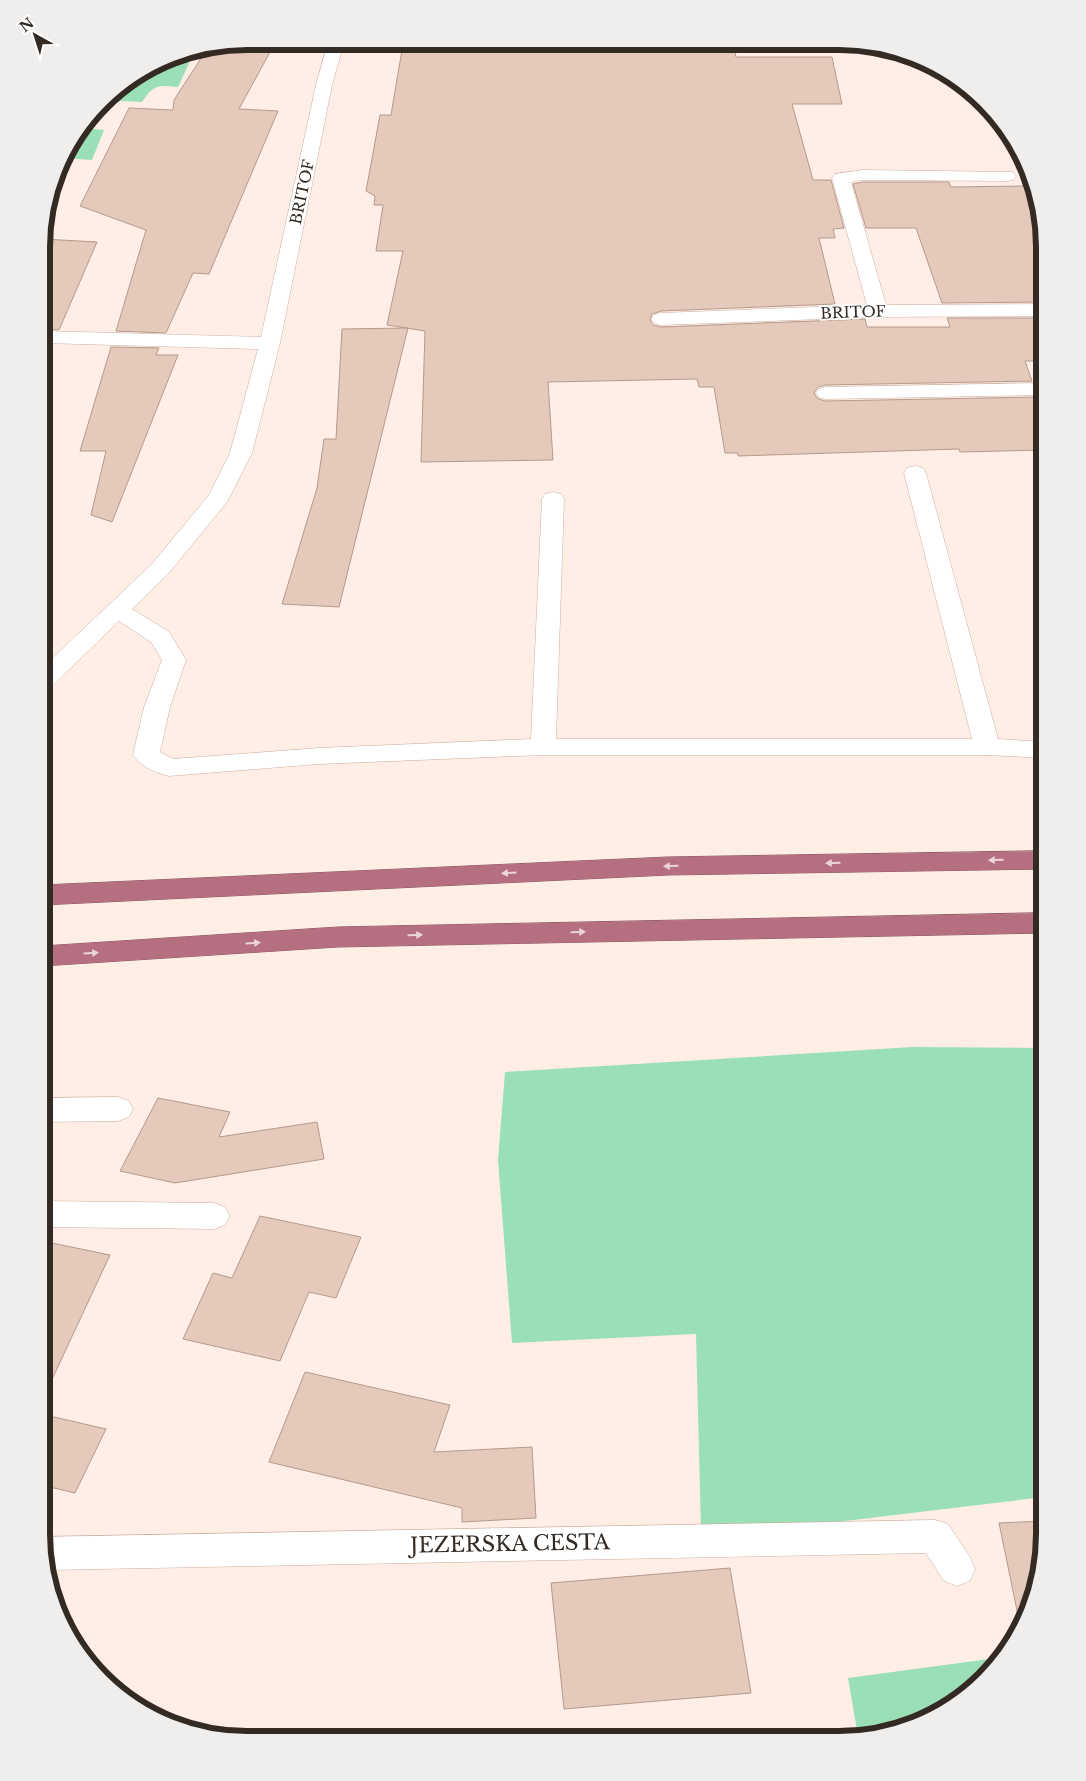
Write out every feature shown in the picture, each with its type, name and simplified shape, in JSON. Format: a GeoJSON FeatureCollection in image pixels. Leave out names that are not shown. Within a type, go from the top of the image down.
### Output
{"type":"FeatureCollection","features":[{"type":"Feature","properties":{"kind":"highway"},"geometry":{"type":"LineString","coordinates":[[50,895],[668,866],[1036,860]]}},
{"type":"Feature","properties":{"kind":"highway"},"geometry":{"type":"LineString","coordinates":[[50,955],[338,937],[1036,923]]}},
{"type":"Feature","properties":{"kind":"street","name":"BRITOF"},"geometry":{"type":"LineString","coordinates":[[118,610],[160,570],[194,529],[219,497],[241,453],[270,343],[324,85],[334,50]]}},
{"type":"Feature","properties":{"kind":"street"},"geometry":{"type":"LineString","coordinates":[[878,311],[841,178],[863,175],[1007,176]]}},
{"type":"Feature","properties":{"kind":"street","name":"BRITOF"},"geometry":{"type":"LineString","coordinates":[[661,319],[878,311],[1036,310]]}},
{"type":"Feature","properties":{"kind":"street"},"geometry":{"type":"LineString","coordinates":[[50,337],[270,343]]}},
{"type":"Feature","properties":{"kind":"street"},"geometry":{"type":"LineString","coordinates":[[826,393],[1036,388]]}},
{"type":"Feature","properties":{"kind":"street"},"geometry":{"type":"LineString","coordinates":[[915,473],[987,747]]}},
{"type":"Feature","properties":{"kind":"street"},"geometry":{"type":"LineString","coordinates":[[543,747],[553,499]]}},
{"type":"Feature","properties":{"kind":"street"},"geometry":{"type":"LineString","coordinates":[[50,674],[118,610],[160,636],[174,660],[157,706],[146,754],[169,768],[319,756],[543,747],[987,747],[1036,750]]}},
{"type":"Feature","properties":{"kind":"street"},"geometry":{"type":"LineString","coordinates":[[50,1110],[118,1109]]}},
{"type":"Feature","properties":{"kind":"street"},"geometry":{"type":"LineString","coordinates":[[50,1214],[214,1216]]}},
{"type":"Feature","properties":{"kind":"street","name":"JEZERSKA CESTA"},"geometry":{"type":"LineString","coordinates":[[51,1552],[935,1536],[957,1569]]}},
{"type":"Feature","properties":{"kind":"green space"},"geometry":{"type":"Polygon","coordinates":[[[183,60],[190,61],[178,87],[157,87],[142,102],[115,101],[138,83],[160,70],[183,60]]]}},
{"type":"Feature","properties":{"kind":"green space"},"geometry":{"type":"Polygon","coordinates":[[[90,129],[104,130],[92,160],[71,159],[90,129]]]}},
{"type":"Feature","properties":{"kind":"green space"},"geometry":{"type":"Polygon","coordinates":[[[913,1047],[1036,1048],[1036,1498],[778,1529],[701,1530],[696,1334],[512,1343],[498,1160],[505,1072],[913,1047]]]}},
{"type":"Feature","properties":{"kind":"green space"},"geometry":{"type":"Polygon","coordinates":[[[991,1659],[969,1682],[948,1698],[926,1711],[902,1721],[857,1730],[848,1678],[991,1659]]]}},
{"type":"Feature","properties":{"kind":"building"},"geometry":{"type":"Polygon","coordinates":[[[234,50],[271,50],[239,109],[278,111],[209,274],[193,273],[166,333],[116,331],[146,230],[80,206],[129,108],[173,110],[174,100],[203,55],[234,50]]]}},
{"type":"Feature","properties":{"kind":"building"},"geometry":{"type":"Polygon","coordinates":[[[402,50],[734,50],[736,57],[832,57],[842,104],[792,104],[813,180],[831,180],[844,228],[833,229],[835,238],[819,238],[835,304],[661,311],[652,314],[650,320],[653,325],[661,327],[865,319],[867,327],[950,327],[947,318],[1036,318],[1036,361],[1025,361],[1032,381],[826,385],[818,387],[814,393],[818,399],[826,401],[1036,397],[1036,450],[960,452],[959,449],[738,456],[738,453],[725,453],[714,387],[699,387],[697,379],[548,382],[553,460],[421,462],[425,331],[387,325],[403,251],[376,251],[383,205],[374,205],[375,196],[366,191],[380,115],[391,115],[402,50]]]}},
{"type":"Feature","properties":{"kind":"building"},"geometry":{"type":"Polygon","coordinates":[[[863,182],[949,182],[951,187],[1024,186],[1030,201],[1036,234],[1036,302],[942,303],[916,228],[866,228],[853,184],[863,182]]]}},
{"type":"Feature","properties":{"kind":"building"},"geometry":{"type":"Polygon","coordinates":[[[50,239],[97,242],[59,330],[50,329],[50,239]]]}},
{"type":"Feature","properties":{"kind":"building"},"geometry":{"type":"Polygon","coordinates":[[[408,328],[339,607],[282,604],[317,488],[324,439],[336,439],[342,329],[408,328]]]}},
{"type":"Feature","properties":{"kind":"building"},"geometry":{"type":"Polygon","coordinates":[[[111,347],[159,348],[156,355],[178,355],[112,522],[91,515],[106,451],[80,451],[111,347]]]}},
{"type":"Feature","properties":{"kind":"building"},"geometry":{"type":"Polygon","coordinates":[[[158,1098],[230,1112],[219,1137],[317,1122],[324,1159],[175,1183],[120,1171],[158,1098]]]}},
{"type":"Feature","properties":{"kind":"building"},"geometry":{"type":"Polygon","coordinates":[[[260,1216],[361,1237],[336,1298],[309,1292],[280,1361],[183,1339],[213,1273],[232,1278],[260,1216]]]}},
{"type":"Feature","properties":{"kind":"building"},"geometry":{"type":"Polygon","coordinates":[[[50,1243],[110,1255],[50,1384],[50,1243]]]}},
{"type":"Feature","properties":{"kind":"building"},"geometry":{"type":"Polygon","coordinates":[[[305,1372],[450,1405],[434,1452],[532,1447],[536,1518],[462,1522],[462,1508],[269,1462],[305,1372]]]}},
{"type":"Feature","properties":{"kind":"building"},"geometry":{"type":"Polygon","coordinates":[[[50,1416],[106,1429],[75,1493],[50,1487],[50,1416]]]}},
{"type":"Feature","properties":{"kind":"building"},"geometry":{"type":"Polygon","coordinates":[[[1036,1521],[1036,1547],[1032,1572],[1026,1597],[1018,1616],[999,1523],[1036,1521]]]}},
{"type":"Feature","properties":{"kind":"building"},"geometry":{"type":"Polygon","coordinates":[[[730,1568],[751,1693],[564,1709],[551,1583],[730,1568]]]}}]}
